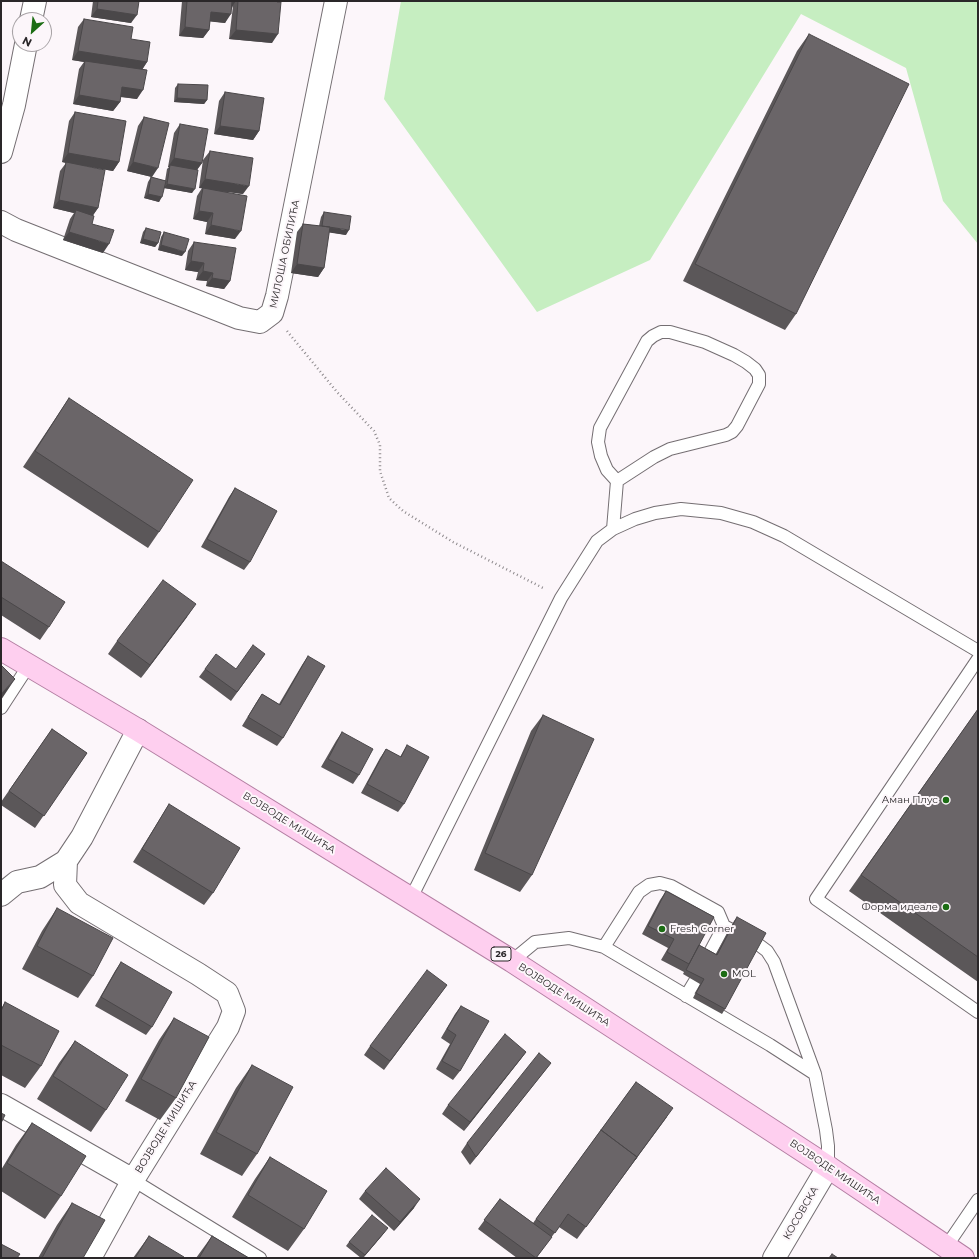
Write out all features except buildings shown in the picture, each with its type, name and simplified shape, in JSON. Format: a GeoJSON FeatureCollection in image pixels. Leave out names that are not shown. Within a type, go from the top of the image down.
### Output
{"type":"FeatureCollection","features":[{"type":"Feature","properties":{"kind":"main road","name":"ВОЈВОДЕ МИШИЋА"},"geometry":{"type":"LineString","coordinates":[[1,649],[138,730],[512,961],[828,1167],[954,1252]]}},
{"type":"Feature","properties":{"kind":"street"},"geometry":{"type":"LineString","coordinates":[[33,12],[35,1]]}},
{"type":"Feature","properties":{"kind":"street","name":"МИЛОША ОБИЛИЋА"},"geometry":{"type":"LineString","coordinates":[[1,222],[23,233],[239,318],[260,322],[272,313],[277,296],[336,1]]}},
{"type":"Feature","properties":{"kind":"street"},"geometry":{"type":"LineString","coordinates":[[1,152],[14,105],[24,52]]}},
{"type":"Feature","properties":{"kind":"street"},"geometry":{"type":"LineString","coordinates":[[1,895],[17,882],[40,877],[66,861],[82,837],[138,730]]}},
{"type":"Feature","properties":{"kind":"street","name":"ВОЈВОДЕ МИШИЋА"},"geometry":{"type":"LineString","coordinates":[[66,861],[65,885],[79,903],[227,993],[234,1011],[228,1027],[133,1180],[90,1258]]}},
{"type":"Feature","properties":{"kind":"street","name":"ВОЈВОДЕ МИШИЋА"},"geometry":{"type":"LineString","coordinates":[[1,1105],[133,1180]]}},
{"type":"Feature","properties":{"kind":"street","name":"КОСОВСКА"},"geometry":{"type":"LineString","coordinates":[[774,1258],[828,1167]]}},
{"type":"Feature","properties":{"kind":"lane"},"geometry":{"type":"LineString","coordinates":[[613,528],[617,481],[607,470],[600,456],[598,442],[600,428],[644,344],[650,338],[661,332],[670,332],[705,342],[734,355],[755,369],[758,375],[759,384],[737,426],[732,432],[726,435],[670,449],[654,456],[617,481]]}},
{"type":"Feature","properties":{"kind":"lane"},"geometry":{"type":"LineString","coordinates":[[411,898],[561,598],[597,541],[613,528],[635,518],[655,513],[681,510],[721,513],[752,522],[784,536],[978,651]]}},
{"type":"Feature","properties":{"kind":"lane"},"geometry":{"type":"LineString","coordinates":[[978,658],[816,899],[978,1012]]}},
{"type":"Feature","properties":{"kind":"lane"},"geometry":{"type":"LineString","coordinates":[[1,708],[29,666]]}},
{"type":"Feature","properties":{"kind":"lane"},"geometry":{"type":"LineString","coordinates":[[604,947],[639,892],[649,885],[660,883],[671,886],[718,912],[727,927],[708,956]]}},
{"type":"Feature","properties":{"kind":"lane"},"geometry":{"type":"LineString","coordinates":[[512,961],[535,942],[569,938],[604,947],[770,1045],[815,1074]]}},
{"type":"Feature","properties":{"kind":"lane"},"geometry":{"type":"LineString","coordinates":[[759,945],[767,951],[774,962],[815,1074],[826,1130],[828,1167]]}},
{"type":"Feature","properties":{"kind":"lane"},"geometry":{"type":"LineString","coordinates":[[686,996],[695,981]]}},
{"type":"Feature","properties":{"kind":"lane"},"geometry":{"type":"LineString","coordinates":[[133,1180],[260,1258]]}},
{"type":"Feature","properties":{"kind":"lane"},"geometry":{"type":"LineString","coordinates":[[954,1252],[978,1200]]}},
{"type":"Feature","properties":{"kind":"path"},"geometry":{"type":"LineString","coordinates":[[272,313],[337,392],[374,431],[380,445],[380,471],[389,498],[398,507],[453,542],[561,598]]}},
{"type":"Feature","properties":{"kind":"green space"},"geometry":{"type":"Polygon","coordinates":[[[401,1],[978,1],[978,244],[943,201],[906,68],[801,14],[650,260],[537,312],[384,99],[401,1]]]}},
{"type":"Feature","properties":{"kind":"place","name":"Аман Плус"},"geometry":{"type":"Point","coordinates":[946,800]}},
{"type":"Feature","properties":{"kind":"place","name":"Форма идеале"},"geometry":{"type":"Point","coordinates":[946,907]}},
{"type":"Feature","properties":{"kind":"place","name":"Fresh Corner"},"geometry":{"type":"Point","coordinates":[662,929]}},
{"type":"Feature","properties":{"kind":"place","name":"MOL"},"geometry":{"type":"Point","coordinates":[724,974]}}]}
